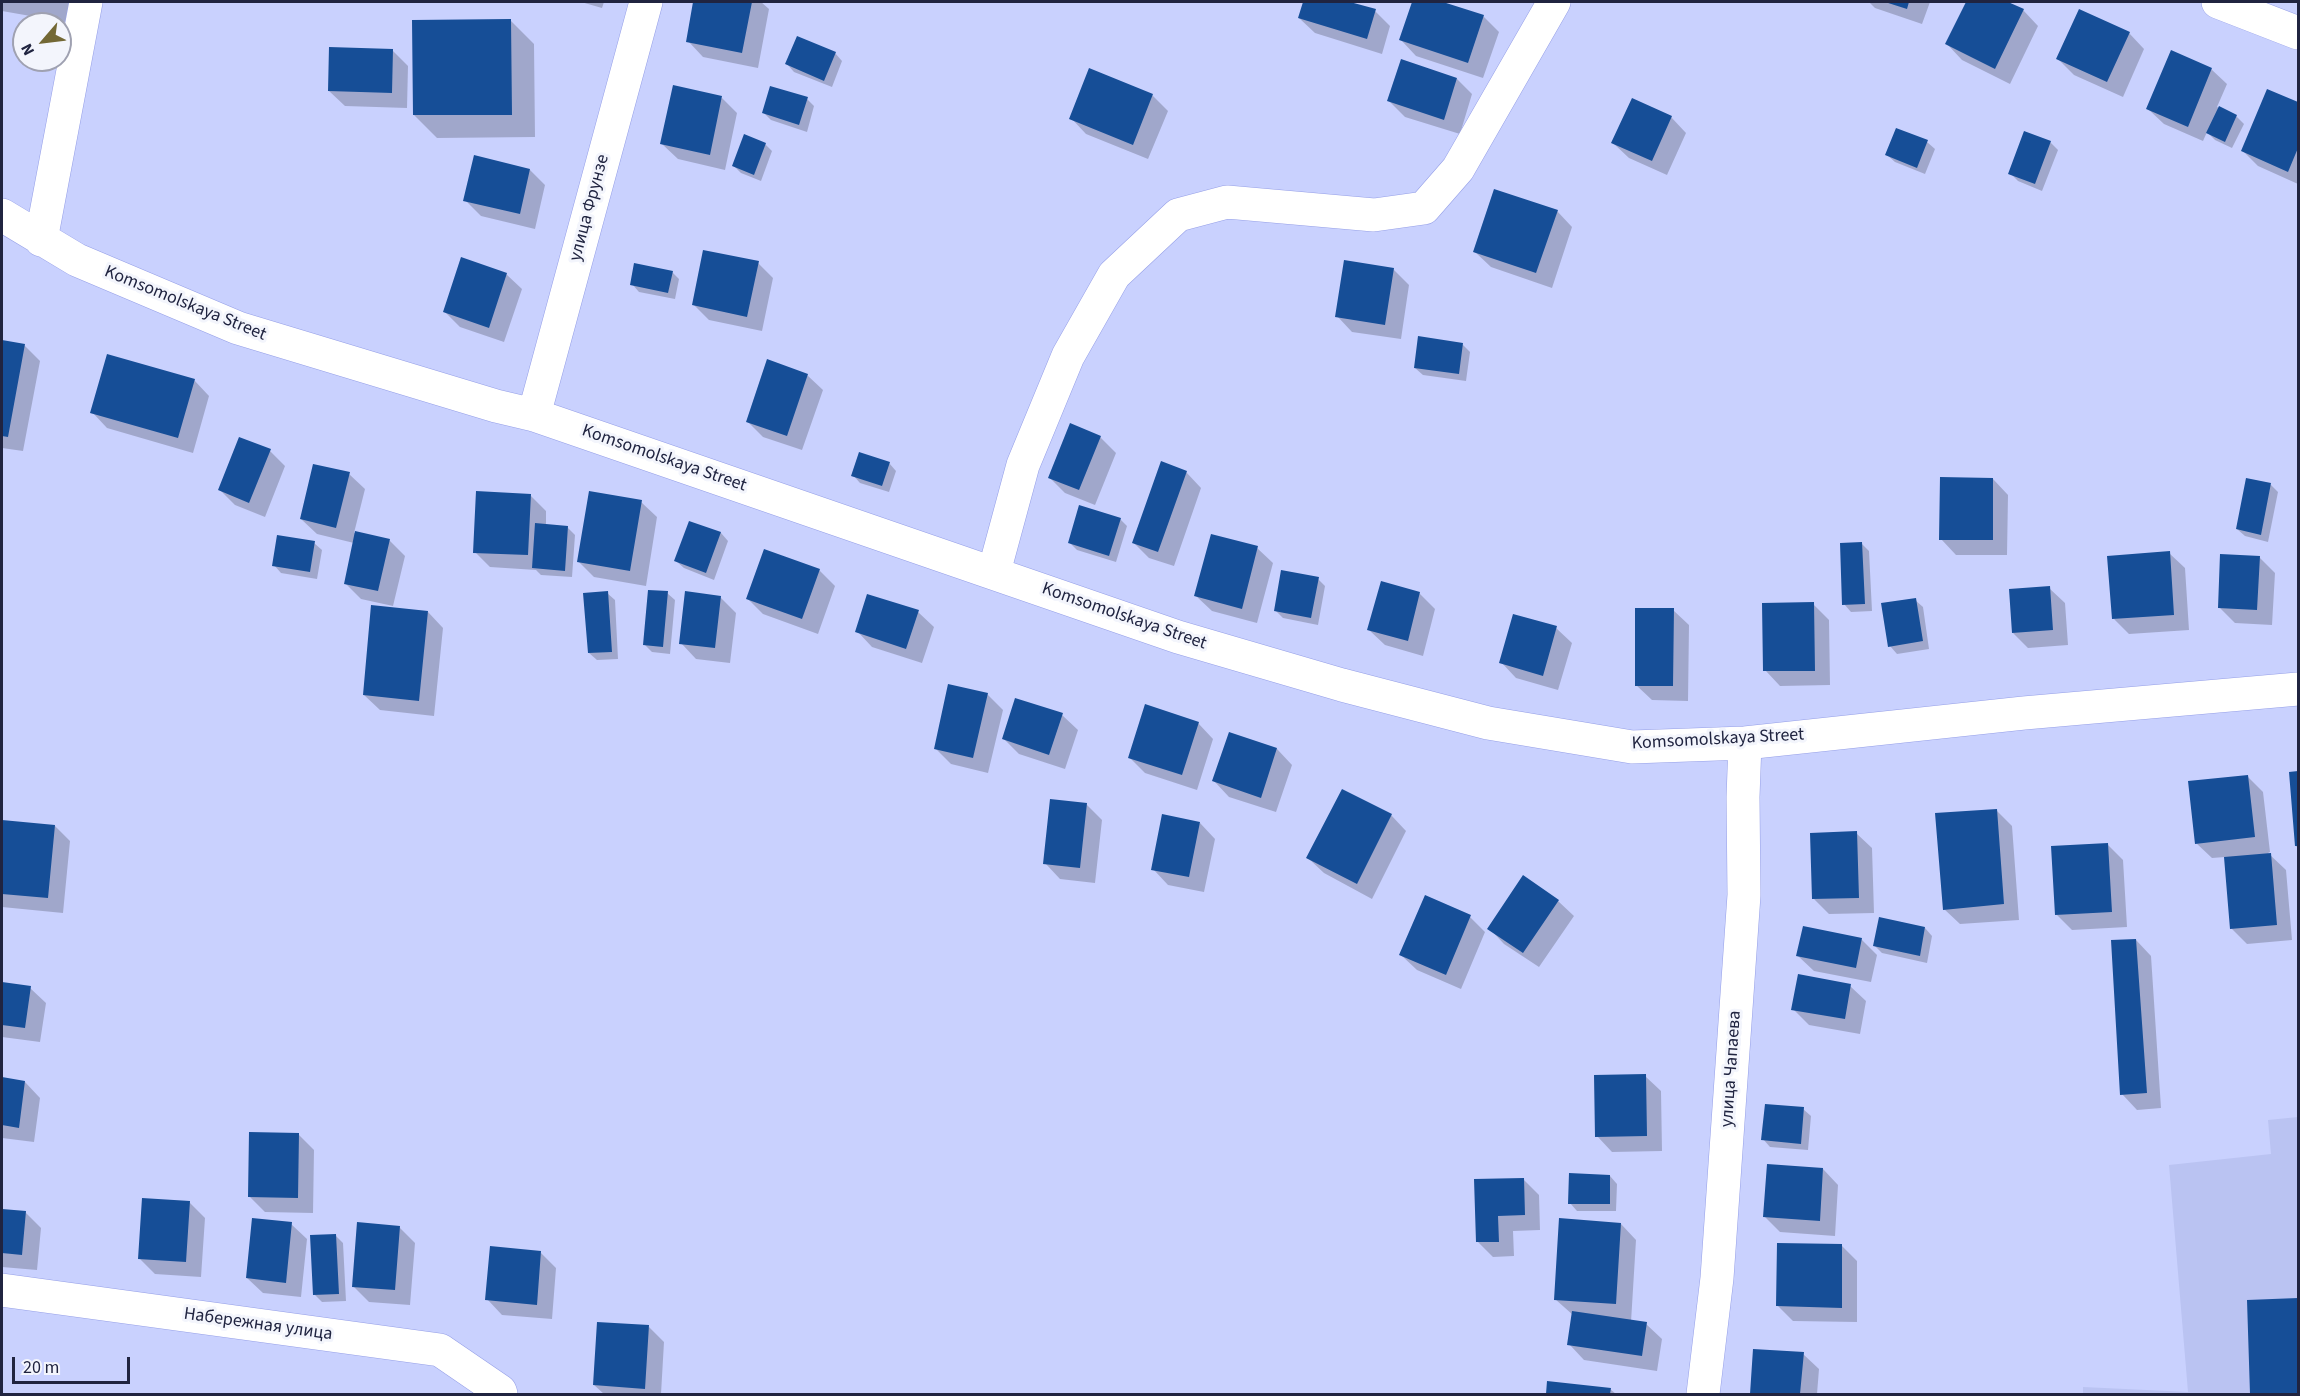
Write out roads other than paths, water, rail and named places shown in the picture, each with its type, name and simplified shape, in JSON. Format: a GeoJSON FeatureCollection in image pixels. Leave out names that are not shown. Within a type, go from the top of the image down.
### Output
{"type":"FeatureCollection","features":[{"type":"Feature","properties":{"kind":"street"},"geometry":{"type":"LineString","coordinates":[[41,240],[86,2]]}},
{"type":"Feature","properties":{"kind":"street","name":"улица Фрунзе"},"geometry":{"type":"LineString","coordinates":[[534,415],[646,2]]}},
{"type":"Feature","properties":{"kind":"street"},"geometry":{"type":"LineString","coordinates":[[994,572],[1023,465],[1068,356],[1114,275],[1178,215],[1227,202],[1374,215],[1424,208],[1458,169],[1554,2]]}},
{"type":"Feature","properties":{"kind":"street"},"geometry":{"type":"LineString","coordinates":[[2218,2],[2298,33]]}},
{"type":"Feature","properties":{"kind":"street","name":"Komsomolskaya Street"},"geometry":{"type":"LineString","coordinates":[[2,215],[77,260],[238,328],[496,406],[534,415],[1178,637],[1342,685],[1488,723],[1632,747],[1746,743],[2024,713],[2298,689]]}},
{"type":"Feature","properties":{"kind":"street","name":"улица Чапаева"},"geometry":{"type":"LineString","coordinates":[[1702,1395],[1717,1278],[1744,895],[1743,797],[1746,743]]}},
{"type":"Feature","properties":{"kind":"street","name":"Набережная улица"},"geometry":{"type":"LineString","coordinates":[[2,1290],[440,1350],[500,1391],[501,1395]]}}]}
